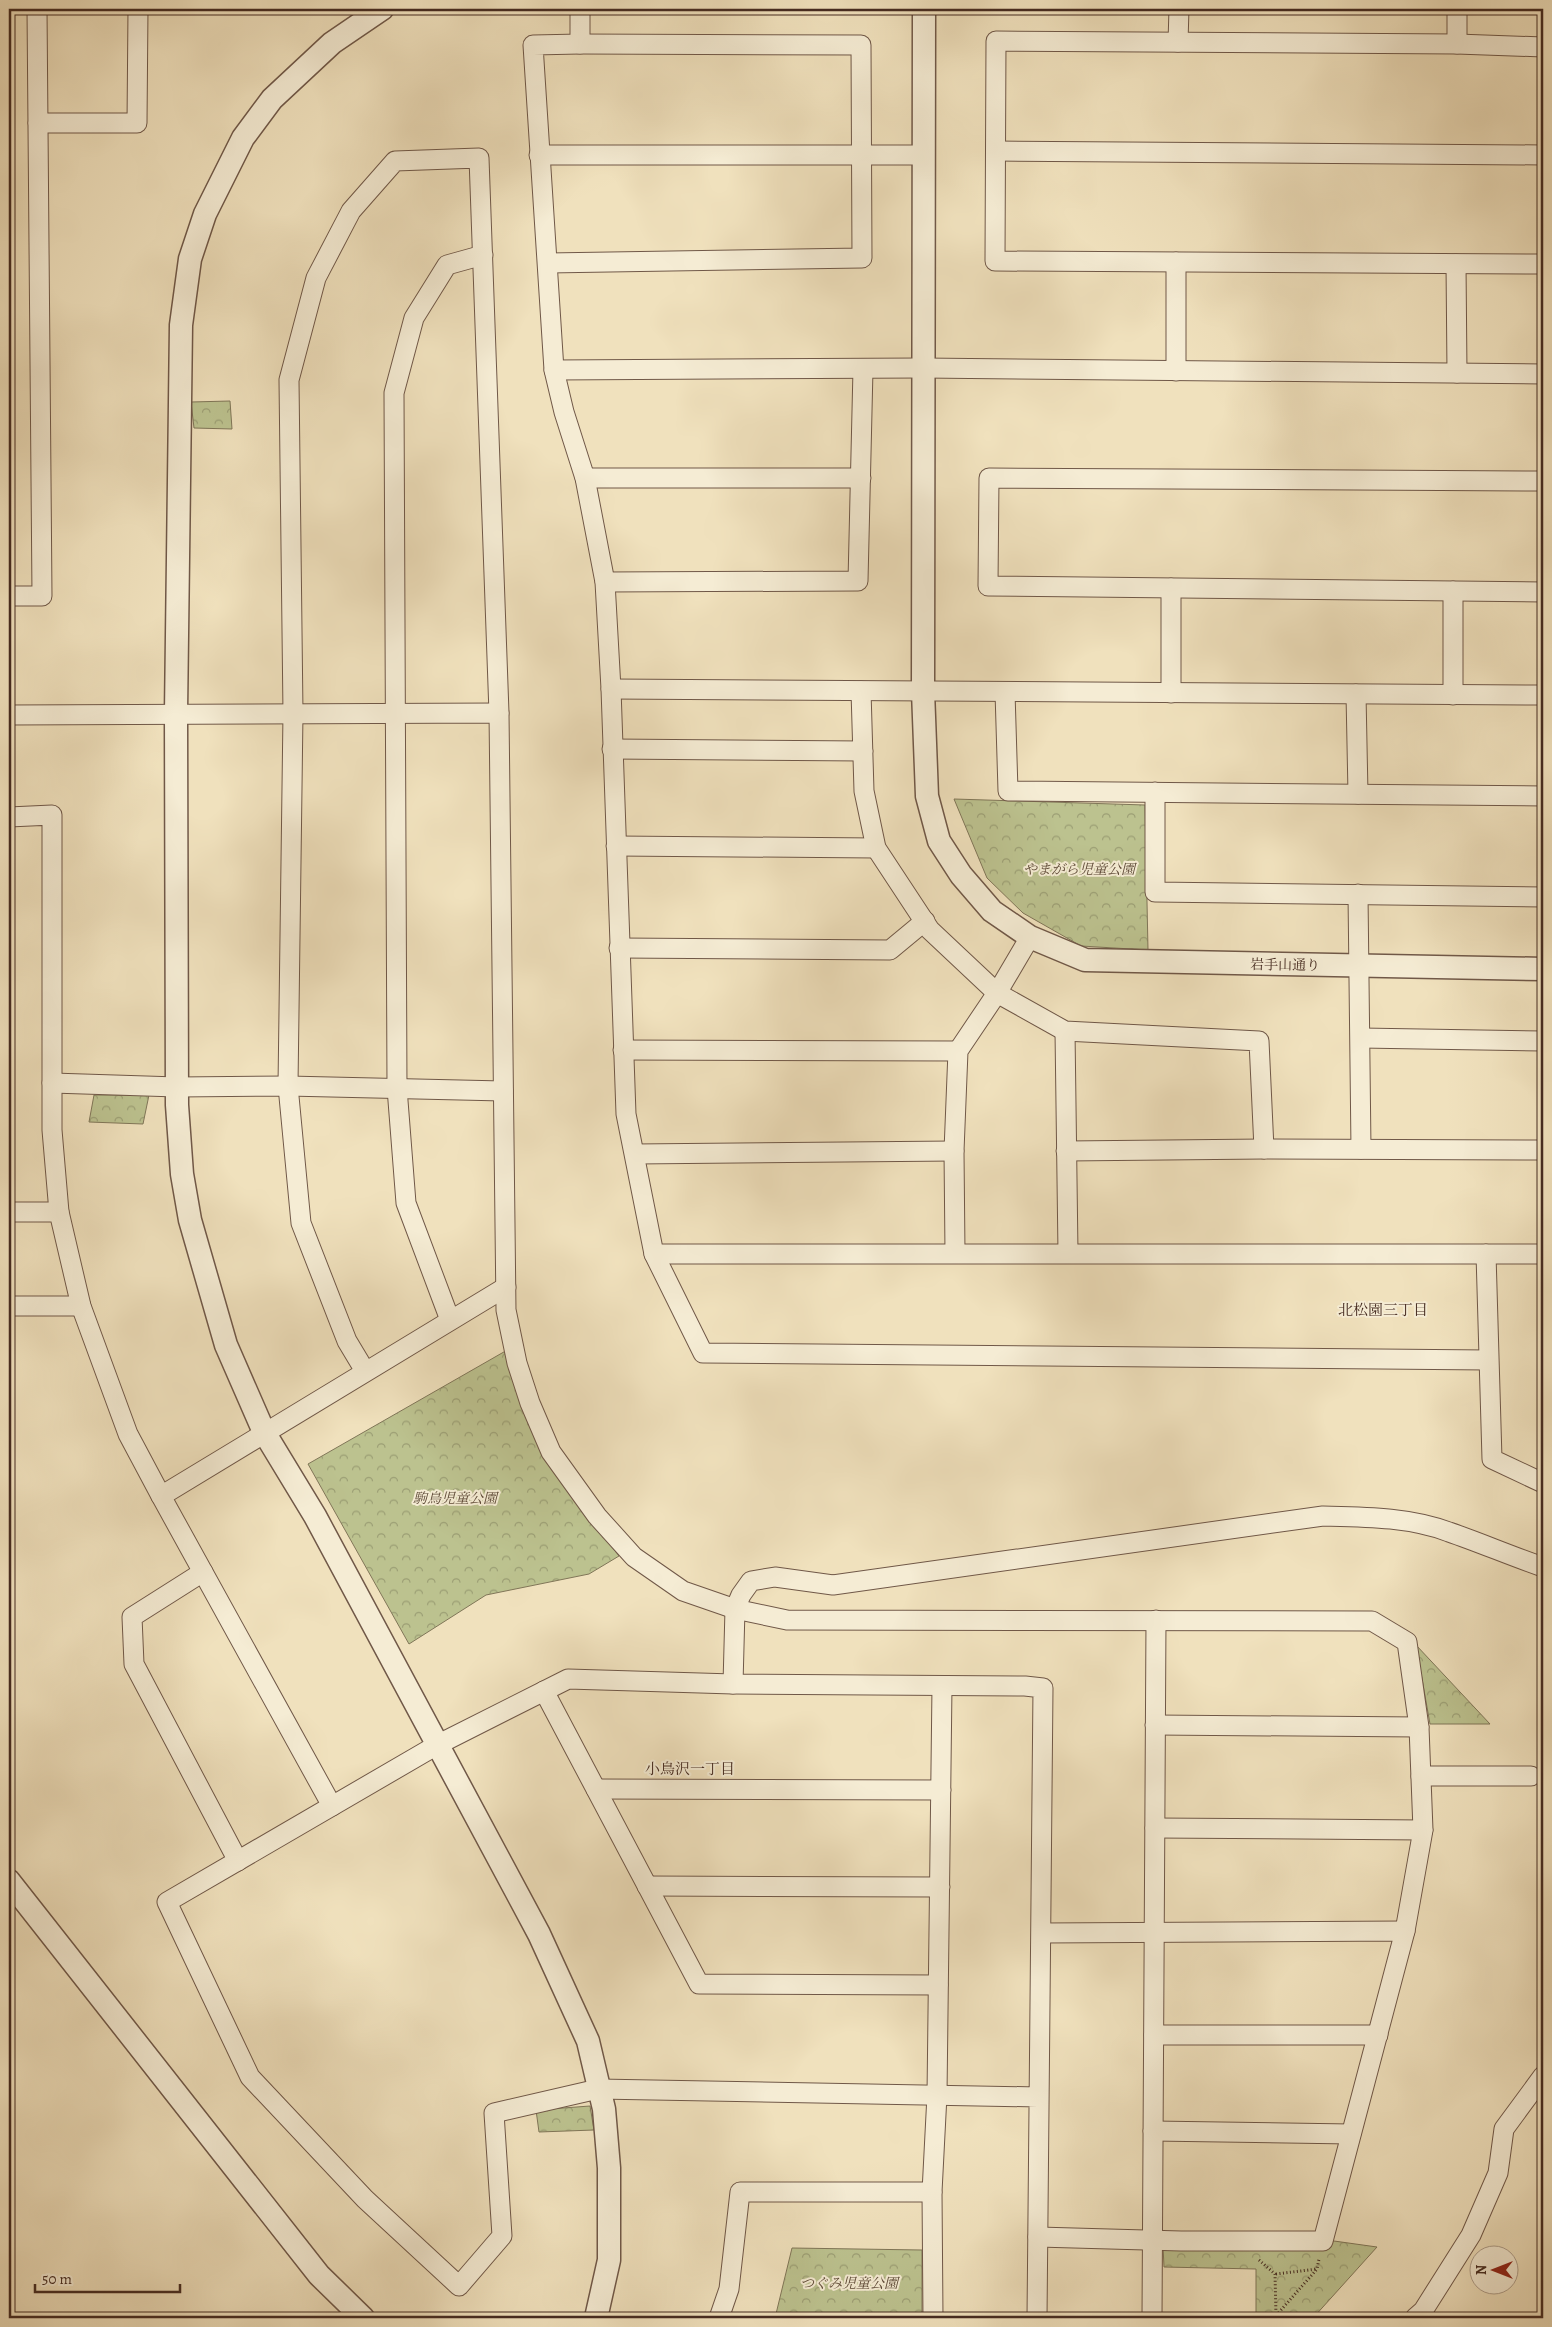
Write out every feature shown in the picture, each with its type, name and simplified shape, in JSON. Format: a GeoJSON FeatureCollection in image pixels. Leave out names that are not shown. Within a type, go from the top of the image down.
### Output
{"type":"FeatureCollection","features":[{"type":"Feature","properties":{"kind":"street"},"geometry":{"type":"LineString","coordinates":[[9,596],[42,596],[37,9]]}},
{"type":"Feature","properties":{"kind":"street"},"geometry":{"type":"LineString","coordinates":[[38,123],[137,123],[138,9]]}},
{"type":"Feature","properties":{"kind":"street"},"geometry":{"type":"LineString","coordinates":[[382,9],[332,43],[272,99],[243,138],[205,214],[190,259],[181,325],[176,713],[177,1087],[182,1174],[190,1220],[226,1345],[264,1432],[315,1516],[437,1744],[538,1934],[588,2041],[604,2109],[610,2168],[610,2260],[596,2318]]}},
{"type":"Feature","properties":{"kind":"street"},"geometry":{"type":"LineString","coordinates":[[580,9],[580,44]]}},
{"type":"Feature","properties":{"kind":"street","name":"岩手山通り"},"geometry":{"type":"LineString","coordinates":[[924,9],[923,691],[927,796],[939,841],[961,875],[992,911],[1030,937],[1085,960],[1543,969]]}},
{"type":"Feature","properties":{"kind":"street"},"geometry":{"type":"LineString","coordinates":[[1178,42],[1179,9]]}},
{"type":"Feature","properties":{"kind":"street"},"geometry":{"type":"LineString","coordinates":[[1456,9],[1457,44]]}},
{"type":"Feature","properties":{"kind":"street"},"geometry":{"type":"LineString","coordinates":[[1543,47],[1457,44],[996,41],[996,261],[1543,264]]}},
{"type":"Feature","properties":{"kind":"street"},"geometry":{"type":"LineString","coordinates":[[548,263],[862,258],[861,45],[533,45],[538,155],[548,263],[554,370],[564,412],[585,478],[605,582],[611,690],[626,1114],[654,1254],[703,1353],[1488,1360]]}},
{"type":"Feature","properties":{"kind":"street"},"geometry":{"type":"LineString","coordinates":[[996,151],[1543,155]]}},
{"type":"Feature","properties":{"kind":"street"},"geometry":{"type":"LineString","coordinates":[[538,155],[923,155]]}},
{"type":"Feature","properties":{"kind":"street"},"geometry":{"type":"LineString","coordinates":[[365,1372],[347,1341],[302,1223],[288,1086],[293,713],[289,380],[316,278],[352,211],[395,161],[480,158],[499,713],[506,1310],[517,1363],[530,1403],[551,1452],[591,1508],[634,1557],[683,1591],[735,1609],[787,1620],[1372,1621],[1407,1642],[1419,1727],[1423,1830],[1405,1931],[1322,2241],[1181,2241],[1038,2237]]}},
{"type":"Feature","properties":{"kind":"street"},"geometry":{"type":"LineString","coordinates":[[450,1320],[406,1204],[397,1088],[394,393],[414,318],[447,265],[483,255]]}},
{"type":"Feature","properties":{"kind":"street"},"geometry":{"type":"LineString","coordinates":[[1176,262],[1176,371]]}},
{"type":"Feature","properties":{"kind":"street"},"geometry":{"type":"LineString","coordinates":[[1456,264],[1457,373]]}},
{"type":"Feature","properties":{"kind":"street"},"geometry":{"type":"LineString","coordinates":[[554,370],[922,368],[1543,374]]}},
{"type":"Feature","properties":{"kind":"street"},"geometry":{"type":"LineString","coordinates":[[605,582],[858,582],[863,369]]}},
{"type":"Feature","properties":{"kind":"street"},"geometry":{"type":"LineString","coordinates":[[585,478],[861,478]]}},
{"type":"Feature","properties":{"kind":"street"},"geometry":{"type":"LineString","coordinates":[[1543,481],[989,478],[988,586],[1543,592]]}},
{"type":"Feature","properties":{"kind":"street"},"geometry":{"type":"LineString","coordinates":[[1171,588],[1171,693]]}},
{"type":"Feature","properties":{"kind":"street"},"geometry":{"type":"LineString","coordinates":[[1454,591],[1454,695]]}},
{"type":"Feature","properties":{"kind":"street"},"geometry":{"type":"LineString","coordinates":[[611,690],[1543,695]]}},
{"type":"Feature","properties":{"kind":"street"},"geometry":{"type":"LineString","coordinates":[[861,691],[864,791],[876,848],[930,930],[997,993],[1064,1032],[1259,1041],[1264,1149]]}},
{"type":"Feature","properties":{"kind":"street"},"geometry":{"type":"LineString","coordinates":[[1006,692],[1008,790],[1543,796]]}},
{"type":"Feature","properties":{"kind":"street"},"geometry":{"type":"LineString","coordinates":[[1356,694],[1358,794]]}},
{"type":"Feature","properties":{"kind":"street"},"geometry":{"type":"LineString","coordinates":[[9,715],[499,713]]}},
{"type":"Feature","properties":{"kind":"street"},"geometry":{"type":"LineString","coordinates":[[612,750],[863,751]]}},
{"type":"Feature","properties":{"kind":"street"},"geometry":{"type":"LineString","coordinates":[[1155,792],[1155,892],[1543,897]]}},
{"type":"Feature","properties":{"kind":"street"},"geometry":{"type":"LineString","coordinates":[[9,816],[52,815],[52,1130],[59,1212],[80,1306],[128,1434],[332,1806]]}},
{"type":"Feature","properties":{"kind":"street"},"geometry":{"type":"LineString","coordinates":[[616,846],[876,848]]}},
{"type":"Feature","properties":{"kind":"street"},"geometry":{"type":"LineString","coordinates":[[1358,894],[1361,1149]]}},
{"type":"Feature","properties":{"kind":"street"},"geometry":{"type":"LineString","coordinates":[[620,948],[890,950],[924,922]]}},
{"type":"Feature","properties":{"kind":"street"},"geometry":{"type":"LineString","coordinates":[[955,1254],[954,1151],[958,1051],[997,993],[1030,937]]}},
{"type":"Feature","properties":{"kind":"street"},"geometry":{"type":"LineString","coordinates":[[1064,1032],[1068,1254]]}},
{"type":"Feature","properties":{"kind":"street"},"geometry":{"type":"LineString","coordinates":[[1361,1038],[1543,1041]]}},
{"type":"Feature","properties":{"kind":"street"},"geometry":{"type":"LineString","coordinates":[[623,1050],[958,1051]]}},
{"type":"Feature","properties":{"kind":"street"},"geometry":{"type":"LineString","coordinates":[[52,1084],[177,1087],[288,1086],[503,1091]]}},
{"type":"Feature","properties":{"kind":"street"},"geometry":{"type":"LineString","coordinates":[[1066,1151],[1264,1149],[1543,1150]]}},
{"type":"Feature","properties":{"kind":"street"},"geometry":{"type":"LineString","coordinates":[[635,1154],[954,1151]]}},
{"type":"Feature","properties":{"kind":"street"},"geometry":{"type":"LineString","coordinates":[[9,1212],[59,1212]]}},
{"type":"Feature","properties":{"kind":"street"},"geometry":{"type":"LineString","coordinates":[[654,1254],[1543,1254]]}},
{"type":"Feature","properties":{"kind":"street"},"geometry":{"type":"LineString","coordinates":[[1486,1254],[1492,1459],[1543,1482]]}},
{"type":"Feature","properties":{"kind":"street"},"geometry":{"type":"LineString","coordinates":[[161,1496],[506,1287]]}},
{"type":"Feature","properties":{"kind":"street"},"geometry":{"type":"LineString","coordinates":[[9,1306],[80,1306]]}},
{"type":"Feature","properties":{"kind":"street"},"geometry":{"type":"LineString","coordinates":[[733,1684],[735,1609],[741,1595],[751,1581],[775,1576],[833,1586],[1323,1516],[1382,1517],[1448,1531],[1496,1551],[1543,1567]]}},
{"type":"Feature","properties":{"kind":"street"},"geometry":{"type":"LineString","coordinates":[[203,1572],[132,1617],[134,1664],[238,1861]]}},
{"type":"Feature","properties":{"kind":"street"},"geometry":{"type":"LineString","coordinates":[[1152,2318],[1156,1620]]}},
{"type":"Feature","properties":{"kind":"street"},"geometry":{"type":"LineString","coordinates":[[1037,2318],[1043,1688],[1026,1686],[733,1684],[568,1679],[437,1744],[167,1902],[250,2077],[365,2200],[460,2286],[502,2236],[494,2113],[598,2090],[1038,2097]]}},
{"type":"Feature","properties":{"kind":"street"},"geometry":{"type":"LineString","coordinates":[[933,2318],[932,2192],[938,2095],[942,1686]]}},
{"type":"Feature","properties":{"kind":"street"},"geometry":{"type":"LineString","coordinates":[[544,1691],[699,1984],[938,1985]]}},
{"type":"Feature","properties":{"kind":"street"},"geometry":{"type":"LineString","coordinates":[[1156,1725],[1419,1727]]}},
{"type":"Feature","properties":{"kind":"street"},"geometry":{"type":"LineString","coordinates":[[1420,1776],[1531,1776]]}},
{"type":"Feature","properties":{"kind":"street"},"geometry":{"type":"LineString","coordinates":[[596,1789],[941,1790]]}},
{"type":"Feature","properties":{"kind":"street"},"geometry":{"type":"LineString","coordinates":[[1155,1828],[1423,1830]]}},
{"type":"Feature","properties":{"kind":"street"},"geometry":{"type":"LineString","coordinates":[[9,1881],[319,2275],[363,2318]]}},
{"type":"Feature","properties":{"kind":"street"},"geometry":{"type":"LineString","coordinates":[[647,1886],[940,1887]]}},
{"type":"Feature","properties":{"kind":"street"},"geometry":{"type":"LineString","coordinates":[[1042,1933],[1405,1931]]}},
{"type":"Feature","properties":{"kind":"street"},"geometry":{"type":"LineString","coordinates":[[1154,2035],[1378,2035]]}},
{"type":"Feature","properties":{"kind":"street"},"geometry":{"type":"LineString","coordinates":[[1415,2318],[1423,2311],[1470,2235],[1498,2173],[1504,2129],[1543,2076]]}},
{"type":"Feature","properties":{"kind":"street"},"geometry":{"type":"LineString","coordinates":[[1153,2131],[1351,2134]]}},
{"type":"Feature","properties":{"kind":"street"},"geometry":{"type":"LineString","coordinates":[[719,2318],[729,2289],[740,2192],[932,2192]]}},
{"type":"Feature","properties":{"kind":"path"},"geometry":{"type":"LineString","coordinates":[[1275,2317],[1317,2269],[1322,2241]]}},
{"type":"Feature","properties":{"kind":"path"},"geometry":{"type":"LineString","coordinates":[[1249,2260],[1259,2260],[1275,2274],[1275,2317]]}},
{"type":"Feature","properties":{"kind":"path"},"geometry":{"type":"LineString","coordinates":[[1276,2274],[1317,2269]]}},
{"type":"Feature","properties":{"kind":"green space"},"geometry":{"type":"Polygon","coordinates":[[[230,401],[232,429],[194,428],[191,402],[230,401]]]}},
{"type":"Feature","properties":{"kind":"green space","name":"やまがら児童公園"},"geometry":{"type":"Polygon","coordinates":[[[954,799],[1145,805],[1148,950],[1081,946],[1023,913],[987,878],[954,799]]]}},
{"type":"Feature","properties":{"kind":"green space"},"geometry":{"type":"Polygon","coordinates":[[[94,1095],[149,1095],[143,1124],[89,1122],[94,1095]]]}},
{"type":"Feature","properties":{"kind":"green space","name":"駒鳥児童公園"},"geometry":{"type":"Polygon","coordinates":[[[509,1349],[588,1516],[619,1556],[589,1574],[486,1595],[409,1644],[308,1464],[509,1349]]]}},
{"type":"Feature","properties":{"kind":"green space"},"geometry":{"type":"Polygon","coordinates":[[[1416,1645],[1490,1724],[1430,1724],[1416,1645]]]}},
{"type":"Feature","properties":{"kind":"green space"},"geometry":{"type":"Polygon","coordinates":[[[590,2106],[594,2130],[539,2132],[536,2110],[590,2106]]]}},
{"type":"Feature","properties":{"kind":"green space"},"geometry":{"type":"Polygon","coordinates":[[[1181,2241],[1334,2241],[1377,2247],[1313,2318],[1256,2318],[1256,2269],[1164,2267],[1163,2246],[1181,2241]]]}},
{"type":"Feature","properties":{"kind":"green space","name":"つぐみ児童公園"},"geometry":{"type":"Polygon","coordinates":[[[792,2248],[922,2250],[922,2318],[775,2318],[792,2248]]]}},
{"type":"Feature","properties":{"kind":"district","name":"北松園三丁目"},"geometry":{"type":"Point","coordinates":[1383,1310]}},
{"type":"Feature","properties":{"kind":"district","name":"小鳥沢一丁目"},"geometry":{"type":"Point","coordinates":[690,1769]}}]}
